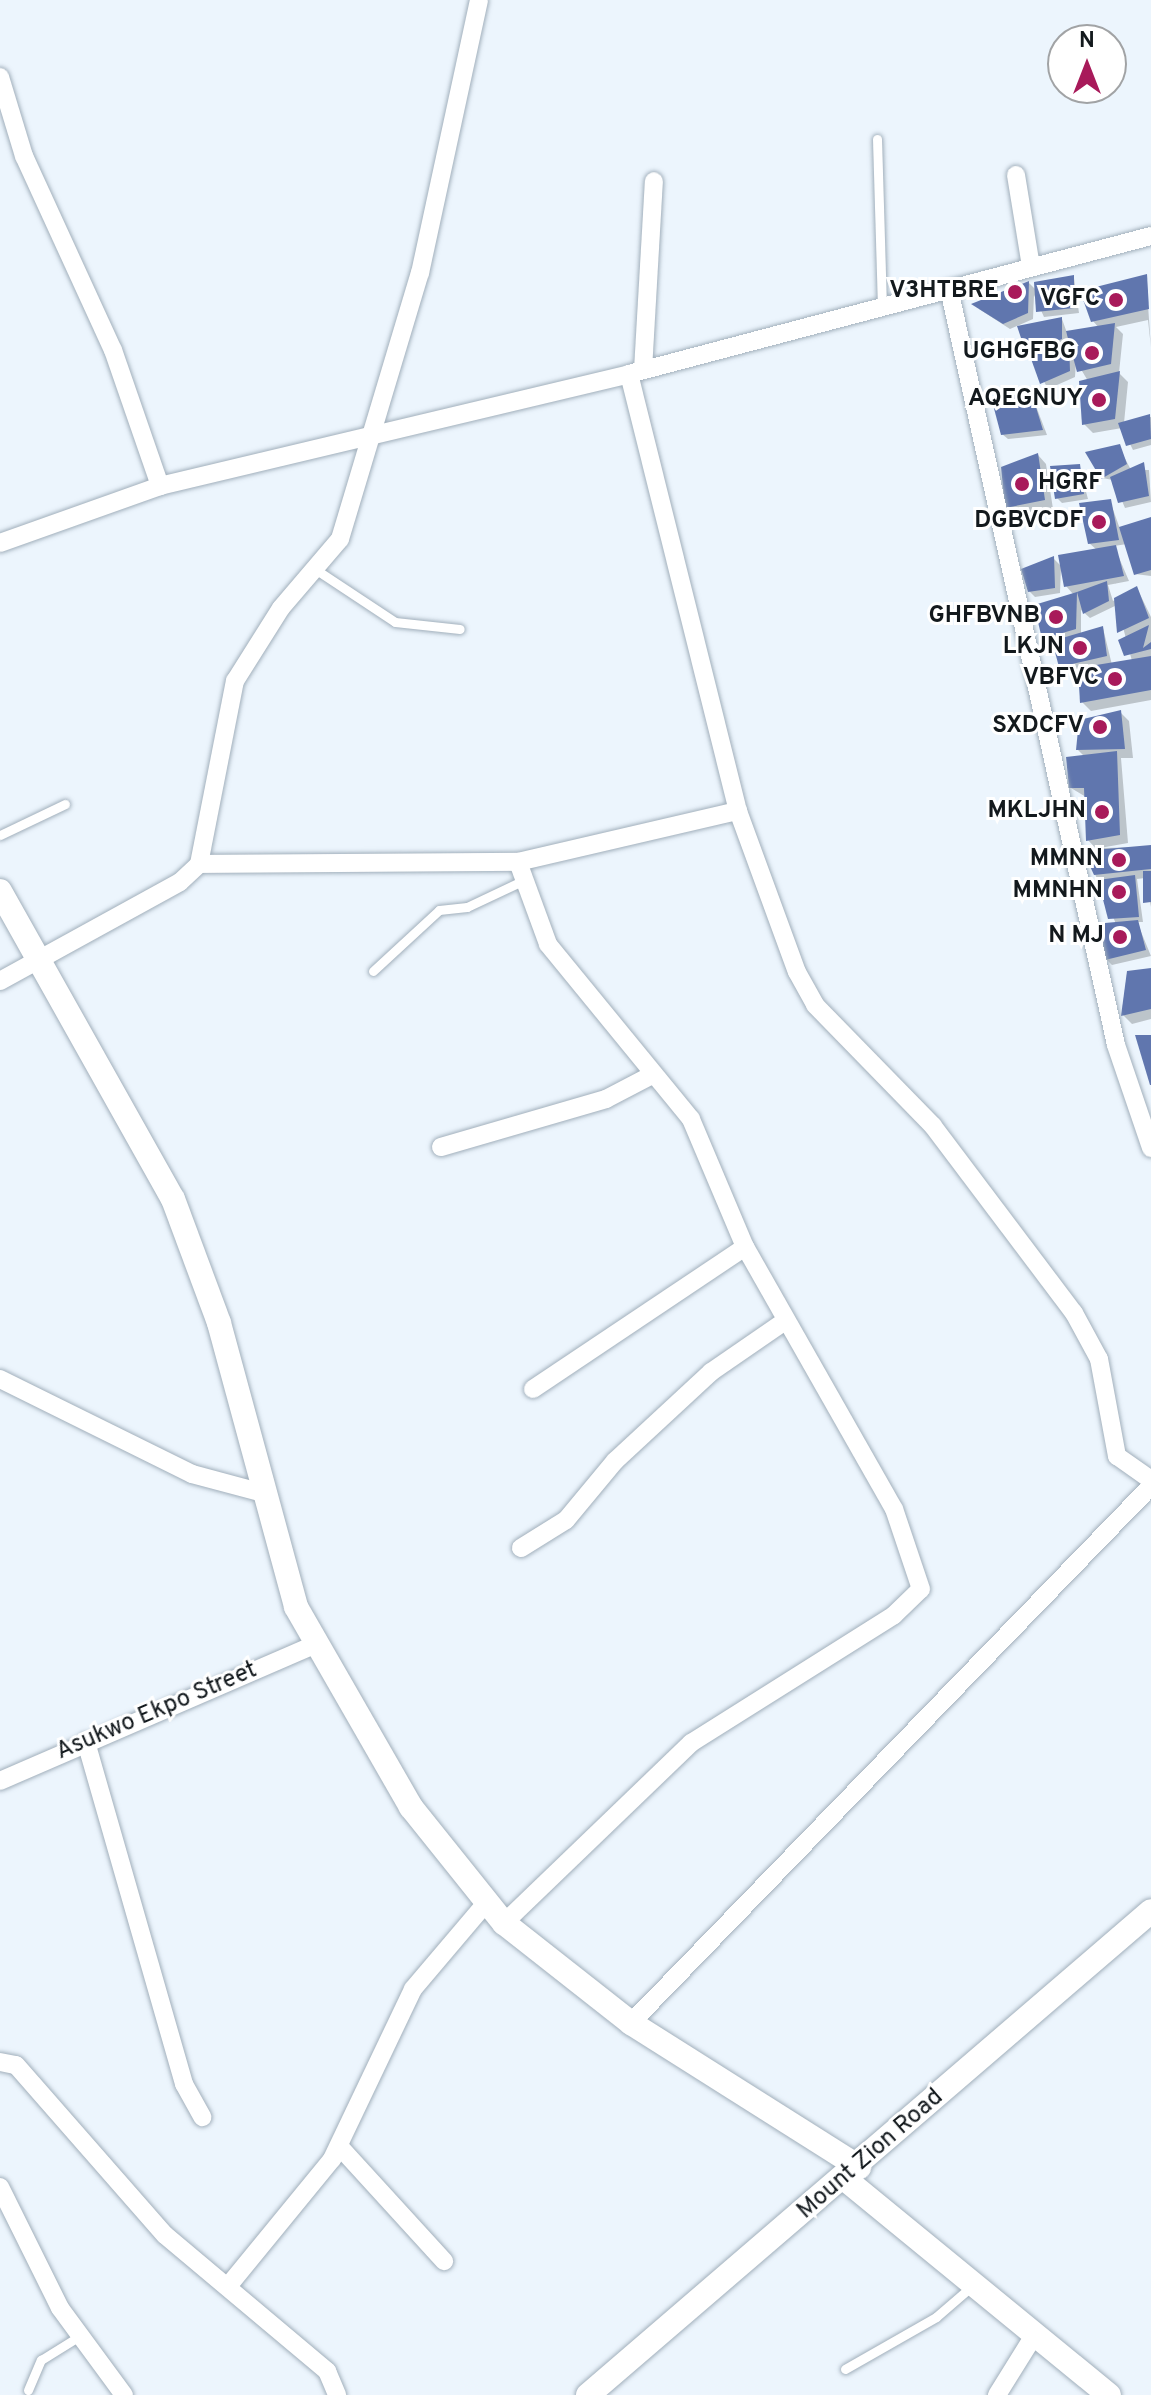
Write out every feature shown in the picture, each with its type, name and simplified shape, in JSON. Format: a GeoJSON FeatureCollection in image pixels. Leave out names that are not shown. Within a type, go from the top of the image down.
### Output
{"type":"FeatureCollection","features":[{"type":"Feature","properties":{"kind":"street"},"geometry":{"type":"LineString","coordinates":[[0,981],[180,882],[199,864],[235,681],[281,608],[318,571],[340,539],[367,433],[420,273],[479,0]]}},
{"type":"Feature","properties":{"kind":"street"},"geometry":{"type":"LineString","coordinates":[[0,77],[24,156],[113,350],[160,486]]}},
{"type":"Feature","properties":{"kind":"street"},"geometry":{"type":"LineString","coordinates":[[1016,175],[1031,267]]}},
{"type":"Feature","properties":{"kind":"street"},"geometry":{"type":"LineString","coordinates":[[631,2023],[1151,1483],[1117,1456],[1099,1359],[1074,1313],[924,1116],[805,989],[738,811],[636,372],[654,181]]}},
{"type":"Feature","properties":{"kind":"street"},"geometry":{"type":"LineString","coordinates":[[0,543],[160,486],[367,433],[636,372],[1151,236]]}},
{"type":"Feature","properties":{"kind":"street"},"geometry":{"type":"LineString","coordinates":[[949,289],[1116,1045],[1151,1148]]}},
{"type":"Feature","properties":{"kind":"street"},"geometry":{"type":"LineString","coordinates":[[199,864],[518,862],[738,811]]}},
{"type":"Feature","properties":{"kind":"street"},"geometry":{"type":"LineString","coordinates":[[504,1923],[691,1743],[894,1615],[921,1589],[894,1509],[745,1247],[705,1146],[654,1074],[548,944],[518,862]]}},
{"type":"Feature","properties":{"kind":"street"},"geometry":{"type":"LineString","coordinates":[[0,891],[173,1199],[219,1323],[263,1493],[314,1645],[411,1807],[485,1904],[504,1923],[631,2023],[852,2173],[974,2284],[1109,2395]]}},
{"type":"Feature","properties":{"kind":"street"},"geometry":{"type":"LineString","coordinates":[[441,1147],[606,1099],[654,1074]]}},
{"type":"Feature","properties":{"kind":"street"},"geometry":{"type":"LineString","coordinates":[[533,1389],[745,1247]]}},
{"type":"Feature","properties":{"kind":"street"},"geometry":{"type":"LineString","coordinates":[[521,1548],[566,1520],[615,1461],[711,1372],[785,1321]]}},
{"type":"Feature","properties":{"kind":"street"},"geometry":{"type":"LineString","coordinates":[[0,1379],[192,1474],[263,1493]]}},
{"type":"Feature","properties":{"kind":"street","name":"Asukwo Ekpo Street"},"geometry":{"type":"LineString","coordinates":[[0,1781],[314,1645]]}},
{"type":"Feature","properties":{"kind":"street"},"geometry":{"type":"LineString","coordinates":[[86,1742],[184,2084],[202,2117]]}},
{"type":"Feature","properties":{"kind":"street"},"geometry":{"type":"LineString","coordinates":[[229,2285],[339,2146],[413,1989],[485,1904]]}},
{"type":"Feature","properties":{"kind":"street","name":"Mount Zion Road"},"geometry":{"type":"LineString","coordinates":[[588,2395],[852,2173],[1151,1911]]}},
{"type":"Feature","properties":{"kind":"street"},"geometry":{"type":"LineString","coordinates":[[0,2062],[16,2065],[148,2219],[327,2371],[337,2395]]}},
{"type":"Feature","properties":{"kind":"street"},"geometry":{"type":"LineString","coordinates":[[339,2146],[444,2261]]}},
{"type":"Feature","properties":{"kind":"street"},"geometry":{"type":"LineString","coordinates":[[0,2187],[78,2337],[124,2395]]}},
{"type":"Feature","properties":{"kind":"street"},"geometry":{"type":"LineString","coordinates":[[997,2395],[1035,2334]]}},
{"type":"Feature","properties":{"kind":"lane"},"geometry":{"type":"LineString","coordinates":[[877,139],[882,307]]}},
{"type":"Feature","properties":{"kind":"lane"},"geometry":{"type":"LineString","coordinates":[[318,571],[395,622],[460,629]]}},
{"type":"Feature","properties":{"kind":"lane"},"geometry":{"type":"LineString","coordinates":[[0,835],[65,804]]}},
{"type":"Feature","properties":{"kind":"lane"},"geometry":{"type":"LineString","coordinates":[[373,971],[439,910],[467,907],[524,880]]}},
{"type":"Feature","properties":{"kind":"lane"},"geometry":{"type":"LineString","coordinates":[[845,2369],[936,2317],[974,2284]]}},
{"type":"Feature","properties":{"kind":"lane"},"geometry":{"type":"LineString","coordinates":[[28,2390],[41,2360],[78,2337]]}},
{"type":"Feature","properties":{"kind":"building","name":"VGFC"},"geometry":{"type":"Polygon","coordinates":[[[1147,274],[1149,309],[1091,322],[1080,291],[1147,274]]]}},
{"type":"Feature","properties":{"kind":"building"},"geometry":{"type":"Polygon","coordinates":[[[1074,275],[1074,308],[1036,312],[1034,282],[1074,275]]]}},
{"type":"Feature","properties":{"kind":"building","name":"V3HTBRE"},"geometry":{"type":"Polygon","coordinates":[[[1029,281],[1028,313],[1003,324],[971,304],[1029,281]]]}},
{"type":"Feature","properties":{"kind":"building"},"geometry":{"type":"Polygon","coordinates":[[[1062,317],[1062,339],[1026,353],[1017,326],[1062,317]]]}},
{"type":"Feature","properties":{"kind":"building","name":"UGHGFBG"},"geometry":{"type":"Polygon","coordinates":[[[1115,323],[1111,364],[1077,372],[1066,331],[1115,323]]]}},
{"type":"Feature","properties":{"kind":"building"},"geometry":{"type":"Polygon","coordinates":[[[1069,342],[1070,371],[1040,384],[1030,356],[1069,342]]]}},
{"type":"Feature","properties":{"kind":"building","name":"AQEGNUY"},"geometry":{"type":"Polygon","coordinates":[[[1120,371],[1115,419],[1082,425],[1079,381],[1120,371]]]}},
{"type":"Feature","properties":{"kind":"building"},"geometry":{"type":"Polygon","coordinates":[[[1031,391],[1043,430],[1001,435],[992,401],[1031,391]]]}},
{"type":"Feature","properties":{"kind":"building"},"geometry":{"type":"Polygon","coordinates":[[[1150,414],[1151,439],[1126,446],[1118,423],[1150,414]]]}},
{"type":"Feature","properties":{"kind":"building"},"geometry":{"type":"Polygon","coordinates":[[[1120,444],[1127,464],[1101,479],[1085,452],[1120,444]]]}},
{"type":"Feature","properties":{"kind":"building","name":"HGRF"},"geometry":{"type":"Polygon","coordinates":[[[1038,453],[1045,500],[1005,508],[1001,467],[1038,453]]]}},
{"type":"Feature","properties":{"kind":"building"},"geometry":{"type":"Polygon","coordinates":[[[1144,462],[1149,496],[1118,503],[1110,477],[1144,462]]]}},
{"type":"Feature","properties":{"kind":"building"},"geometry":{"type":"Polygon","coordinates":[[[1080,464],[1084,494],[1055,499],[1050,466],[1080,464]]]}},
{"type":"Feature","properties":{"kind":"building","name":"DGBVCDF"},"geometry":{"type":"Polygon","coordinates":[[[1111,499],[1119,540],[1088,544],[1079,503],[1111,499]]]}},
{"type":"Feature","properties":{"kind":"building"},"geometry":{"type":"Polygon","coordinates":[[[1151,517],[1151,570],[1134,575],[1119,527],[1151,517]]]}},
{"type":"Feature","properties":{"kind":"building"},"geometry":{"type":"Polygon","coordinates":[[[1116,545],[1124,576],[1064,587],[1058,555],[1116,545]]]}},
{"type":"Feature","properties":{"kind":"building"},"geometry":{"type":"Polygon","coordinates":[[[1054,556],[1055,588],[1028,592],[1021,569],[1054,556]]]}},
{"type":"Feature","properties":{"kind":"building"},"geometry":{"type":"Polygon","coordinates":[[[1107,581],[1109,601],[1083,614],[1077,592],[1107,581]]]}},
{"type":"Feature","properties":{"kind":"building"},"geometry":{"type":"Polygon","coordinates":[[[1137,586],[1149,618],[1117,633],[1114,598],[1137,586]]]}},
{"type":"Feature","properties":{"kind":"building","name":"GHFBVNB"},"geometry":{"type":"Polygon","coordinates":[[[1077,592],[1076,629],[1042,639],[1034,605],[1077,592]]]}},
{"type":"Feature","properties":{"kind":"building"},"geometry":{"type":"Polygon","coordinates":[[[1149,625],[1143,648],[1151,642],[1151,649],[1124,656],[1118,640],[1149,625]]]}},
{"type":"Feature","properties":{"kind":"building","name":"LKJN"},"geometry":{"type":"Polygon","coordinates":[[[1103,626],[1107,656],[1059,667],[1052,641],[1103,626]]]}},
{"type":"Feature","properties":{"kind":"building","name":"VBFVC"},"geometry":{"type":"Polygon","coordinates":[[[1151,656],[1151,690],[1080,703],[1078,668],[1151,656]]]}},
{"type":"Feature","properties":{"kind":"building","name":"SXDCFV"},"geometry":{"type":"Polygon","coordinates":[[[1121,710],[1125,749],[1076,750],[1079,720],[1121,710]]]}},
{"type":"Feature","properties":{"kind":"building","name":"MKLJHN"},"geometry":{"type":"Polygon","coordinates":[[[1117,751],[1120,835],[1086,841],[1084,788],[1069,788],[1066,757],[1117,751]]]}},
{"type":"Feature","properties":{"kind":"building","name":"MMNN"},"geometry":{"type":"Polygon","coordinates":[[[1151,845],[1151,869],[1094,875],[1083,851],[1151,845]]]}},
{"type":"Feature","properties":{"kind":"building"},"geometry":{"type":"Polygon","coordinates":[[[1143,871],[1151,871],[1151,902],[1143,903],[1143,871]]]}},
{"type":"Feature","properties":{"kind":"building","name":"MMNHN"},"geometry":{"type":"Polygon","coordinates":[[[1135,875],[1139,917],[1108,919],[1098,880],[1135,875]]]}},
{"type":"Feature","properties":{"kind":"building","name":"N MJ"},"geometry":{"type":"Polygon","coordinates":[[[1138,920],[1146,950],[1105,960],[1094,924],[1138,920]]]}},
{"type":"Feature","properties":{"kind":"building"},"geometry":{"type":"Polygon","coordinates":[[[1151,968],[1151,1009],[1121,1016],[1127,971],[1151,968]]]}},
{"type":"Feature","properties":{"kind":"building"},"geometry":{"type":"Polygon","coordinates":[[[1135,1035],[1151,1035],[1151,1085],[1150,1085],[1135,1035]]]}},
{"type":"Feature","properties":{"kind":"place","name":"V3HTBRE"},"geometry":{"type":"Point","coordinates":[1015,292]}},
{"type":"Feature","properties":{"kind":"place","name":"VGFC"},"geometry":{"type":"Point","coordinates":[1116,300]}},
{"type":"Feature","properties":{"kind":"place","name":"UGHGFBG"},"geometry":{"type":"Point","coordinates":[1092,353]}},
{"type":"Feature","properties":{"kind":"place","name":"AQEGNUY"},"geometry":{"type":"Point","coordinates":[1099,400]}},
{"type":"Feature","properties":{"kind":"place","name":"HGRF"},"geometry":{"type":"Point","coordinates":[1022,484]}},
{"type":"Feature","properties":{"kind":"place","name":"DGBVCDF"},"geometry":{"type":"Point","coordinates":[1099,522]}},
{"type":"Feature","properties":{"kind":"place","name":"GHFBVNB"},"geometry":{"type":"Point","coordinates":[1056,617]}},
{"type":"Feature","properties":{"kind":"place","name":"LKJN"},"geometry":{"type":"Point","coordinates":[1080,648]}},
{"type":"Feature","properties":{"kind":"place","name":"VBFVC"},"geometry":{"type":"Point","coordinates":[1115,679]}},
{"type":"Feature","properties":{"kind":"place","name":"SXDCFV"},"geometry":{"type":"Point","coordinates":[1100,727]}},
{"type":"Feature","properties":{"kind":"place","name":"MKLJHN"},"geometry":{"type":"Point","coordinates":[1102,812]}},
{"type":"Feature","properties":{"kind":"place","name":"MMNN"},"geometry":{"type":"Point","coordinates":[1119,860]}},
{"type":"Feature","properties":{"kind":"place","name":"MMNHN"},"geometry":{"type":"Point","coordinates":[1119,892]}},
{"type":"Feature","properties":{"kind":"place","name":"N MJ"},"geometry":{"type":"Point","coordinates":[1120,937]}}]}
